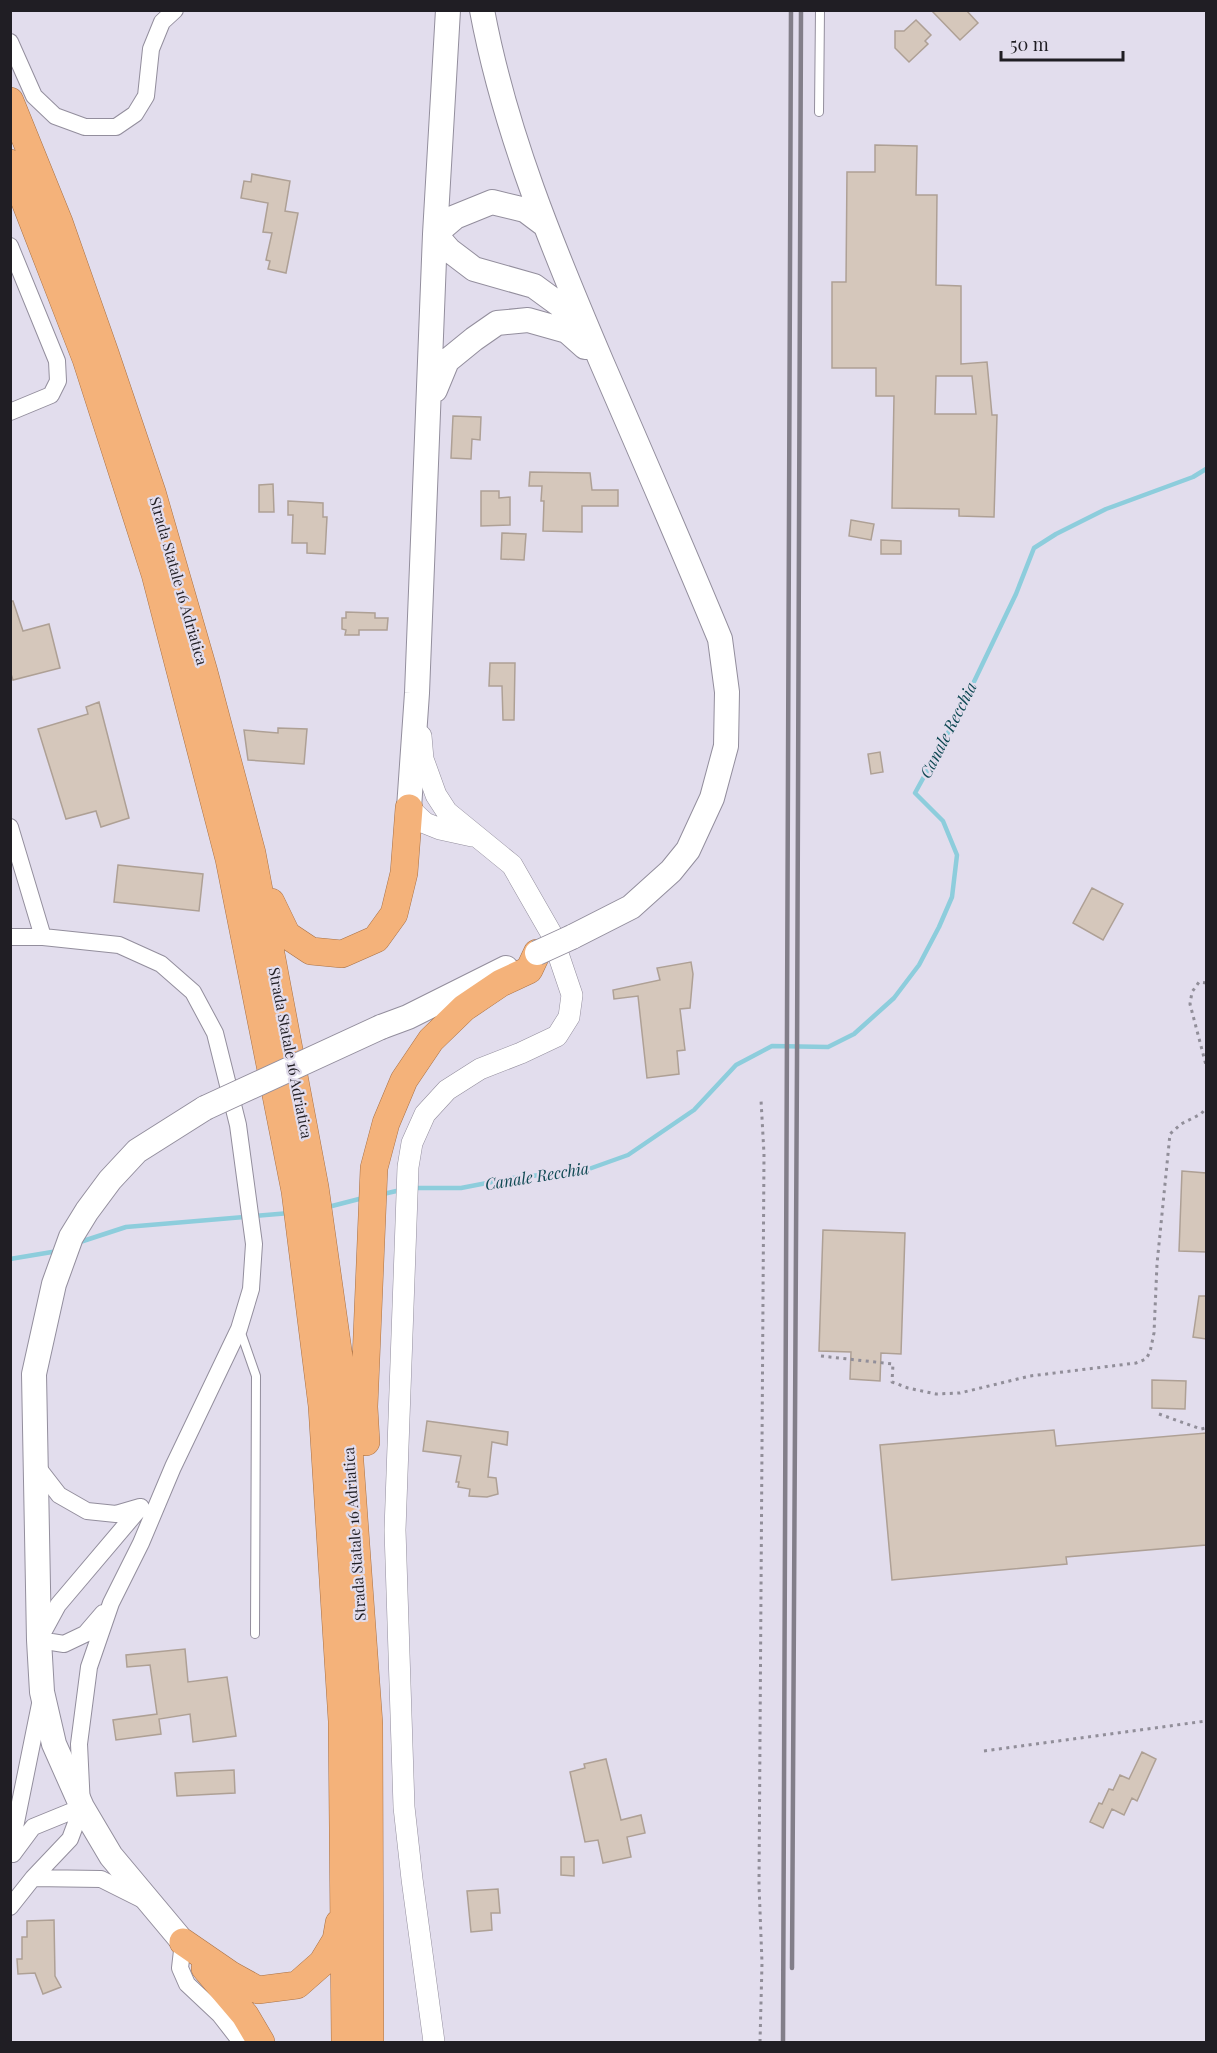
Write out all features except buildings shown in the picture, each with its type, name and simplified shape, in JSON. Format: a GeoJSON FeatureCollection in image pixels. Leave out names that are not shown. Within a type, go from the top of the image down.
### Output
{"type":"FeatureCollection","features":[{"type":"Feature","properties":{"kind":"highway","name":"Strada Statale 16 Adriatica"},"geometry":{"type":"LineString","coordinates":[[10,100],[63,233],[152,492],[204,672],[252,853],[311,1229],[346,1407],[369,1724],[370,2043]]}},
{"type":"Feature","properties":{"kind":"highway","name":"Strada Statale 16 Adriatica"},"geometry":{"type":"LineString","coordinates":[[10,162],[86,359],[155,574],[230,858],[305,1189]]}},
{"type":"Feature","properties":{"kind":"highway"},"geometry":{"type":"LineString","coordinates":[[252,853],[276,914],[287,934],[311,951],[342,954],[376,939],[394,914],[404,873],[408,808]]}},
{"type":"Feature","properties":{"kind":"highway"},"geometry":{"type":"LineString","coordinates":[[369,1724],[383,1711],[364,1407],[374,1168],[386,1123],[404,1080],[431,1040],[464,1008],[501,982],[529,970],[537,953]]}},
{"type":"Feature","properties":{"kind":"highway","name":"Strada Statale 16 Adriatica"},"geometry":{"type":"LineString","coordinates":[[311,1229],[342,1720],[345,2043]]}},
{"type":"Feature","properties":{"kind":"highway"},"geometry":{"type":"LineString","coordinates":[[183,1942],[231,1975],[258,1990],[297,1986],[322,1963],[336,1940],[345,1893]]}},
{"type":"Feature","properties":{"kind":"highway"},"geometry":{"type":"LineString","coordinates":[[183,1942],[246,2015],[261,2043]]}},
{"type":"Feature","properties":{"kind":"main road"},"geometry":{"type":"LineString","coordinates":[[408,808],[417,693],[435,234],[448,10]]}},
{"type":"Feature","properties":{"kind":"main road"},"geometry":{"type":"LineString","coordinates":[[183,1942],[111,1856],[82,1807],[54,1744],[42,1692],[34,1374],[54,1284],[71,1237],[110,1180],[138,1151],[205,1108],[381,1027],[408,1017],[631,907],[671,871],[687,850],[712,798],[726,746],[727,692],[720,639],[591,338],[521,162],[502,100],[482,10]]}},
{"type":"Feature","properties":{"kind":"main road"},"geometry":{"type":"LineString","coordinates":[[435,234],[455,217],[492,202],[525,210],[545,225]]}},
{"type":"Feature","properties":{"kind":"main road"},"geometry":{"type":"LineString","coordinates":[[435,234],[449,250],[474,269],[534,286],[560,305],[591,338]]}},
{"type":"Feature","properties":{"kind":"main road"},"geometry":{"type":"LineString","coordinates":[[428,422],[435,389],[447,361],[497,323],[528,320],[567,331],[603,363]]}},
{"type":"Feature","properties":{"kind":"street"},"geometry":{"type":"LineString","coordinates":[[10,42],[34,96],[55,116],[85,127],[116,127],[135,114],[146,96],[151,48],[162,22],[175,10]]}},
{"type":"Feature","properties":{"kind":"street"},"geometry":{"type":"LineString","coordinates":[[10,246],[57,361],[58,381],[51,395],[10,412]]}},
{"type":"Feature","properties":{"kind":"street"},"geometry":{"type":"LineString","coordinates":[[417,693],[423,759],[436,795],[447,812],[512,865],[551,933],[572,995],[569,1017],[557,1036],[480,1069],[447,1090],[425,1114],[412,1143],[408,1167],[394,1530],[404,1808],[434,2043]]}},
{"type":"Feature","properties":{"kind":"street"},"geometry":{"type":"LineString","coordinates":[[408,808],[426,805],[447,812]]}},
{"type":"Feature","properties":{"kind":"street"},"geometry":{"type":"LineString","coordinates":[[408,808],[425,823],[440,829],[476,837]]}},
{"type":"Feature","properties":{"kind":"street"},"geometry":{"type":"LineString","coordinates":[[10,827],[43,937]]}},
{"type":"Feature","properties":{"kind":"street"},"geometry":{"type":"LineString","coordinates":[[10,937],[43,937],[119,945],[161,964],[193,992],[215,1033],[238,1125],[254,1244],[251,1289],[239,1329],[111,1603],[89,1667],[79,1744],[82,1807],[70,1839],[10,1906]]}},
{"type":"Feature","properties":{"kind":"street"},"geometry":{"type":"LineString","coordinates":[[35,1464],[59,1495],[87,1512],[116,1514],[141,1507]]}},
{"type":"Feature","properties":{"kind":"street"},"geometry":{"type":"LineString","coordinates":[[111,1603],[85,1634],[64,1644],[39,1640],[57,1605],[173,1467]]}},
{"type":"Feature","properties":{"kind":"street"},"geometry":{"type":"LineString","coordinates":[[10,1852],[42,1692]]}},
{"type":"Feature","properties":{"kind":"street"},"geometry":{"type":"LineString","coordinates":[[10,1858],[33,1827],[82,1807]]}},
{"type":"Feature","properties":{"kind":"street"},"geometry":{"type":"LineString","coordinates":[[33,1878],[101,1879],[153,1905]]}},
{"type":"Feature","properties":{"kind":"street"},"geometry":{"type":"LineString","coordinates":[[183,1942],[180,1968],[187,1984],[220,2015],[241,2043]]}},
{"type":"Feature","properties":{"kind":"lane"},"geometry":{"type":"LineString","coordinates":[[819,112],[820,10]]}},
{"type":"Feature","properties":{"kind":"lane"},"geometry":{"type":"LineString","coordinates":[[239,1329],[256,1376],[255,1634]]}},
{"type":"Feature","properties":{"kind":"path"},"geometry":{"type":"LineString","coordinates":[[1206,983],[1199,982],[1192,992],[1190,1004],[1206,1065]]}},
{"type":"Feature","properties":{"kind":"path"},"geometry":{"type":"LineString","coordinates":[[760,2043],[764,1178],[761,1100]]}},
{"type":"Feature","properties":{"kind":"path"},"geometry":{"type":"LineString","coordinates":[[821,1356],[893,1364],[892,1382],[936,1394],[960,1393],[1030,1376],[1136,1363],[1146,1359],[1154,1333],[1158,1253],[1170,1134],[1181,1124],[1201,1114],[1206,1107]]}},
{"type":"Feature","properties":{"kind":"path"},"geometry":{"type":"LineString","coordinates":[[1159,1414],[1201,1429],[1206,1428]]}},
{"type":"Feature","properties":{"kind":"path"},"geometry":{"type":"LineString","coordinates":[[984,1751],[1206,1721]]}},
{"type":"Feature","properties":{"kind":"waterway","name":"Canale Recchia"},"geometry":{"type":"LineString","coordinates":[[413,1188],[461,1188],[513,1178],[586,1170],[628,1155],[694,1110],[736,1065],[772,1046],[828,1047],[854,1034],[894,998],[919,965],[939,927],[952,897],[957,855],[943,821],[915,793],[960,711],[1016,594],[1034,548],[1056,534],[1106,509],[1193,477],[1206,469]]}},
{"type":"Feature","properties":{"kind":"waterway","name":"Canale Recchia"},"geometry":{"type":"LineString","coordinates":[[383,1194],[401,1190]]}},
{"type":"Feature","properties":{"kind":"waterway","name":"Canale Recchia"},"geometry":{"type":"LineString","coordinates":[[328,1207],[363,1198]]}},
{"type":"Feature","properties":{"kind":"waterway","name":"Canale Recchia"},"geometry":{"type":"LineString","coordinates":[[80,1242],[126,1227],[290,1213]]}},
{"type":"Feature","properties":{"kind":"waterway","name":"Canale Recchia"},"geometry":{"type":"LineString","coordinates":[[10,1259],[58,1251]]}},
{"type":"Feature","properties":{"kind":"railway"},"geometry":{"type":"LineString","coordinates":[[783,2042],[791,10]]}},
{"type":"Feature","properties":{"kind":"railway"},"geometry":{"type":"LineString","coordinates":[[792,1968],[801,10]]}}]}
